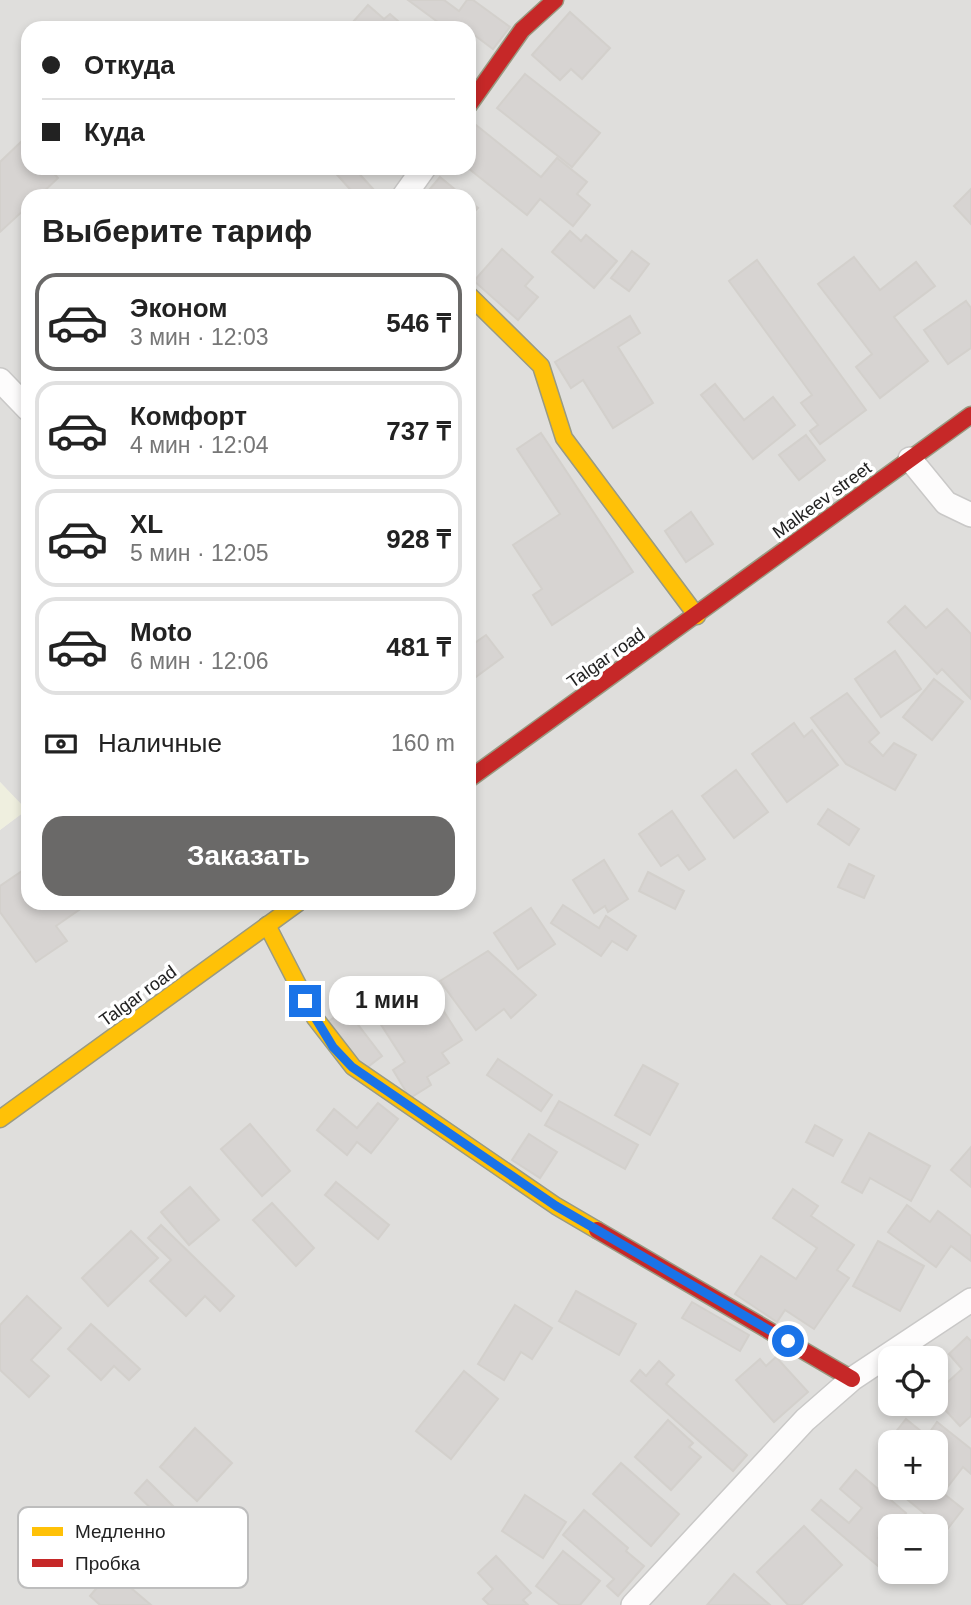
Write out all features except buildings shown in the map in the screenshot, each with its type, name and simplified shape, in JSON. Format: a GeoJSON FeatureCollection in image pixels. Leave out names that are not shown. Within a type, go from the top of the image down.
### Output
{"type":"FeatureCollection","features":[{"type":"Feature","properties":{"kind":"street"},"geometry":{"type":"LineString","coordinates":[[476,95],[522,30],[555,0]]}},
{"type":"Feature","properties":{"kind":"street"},"geometry":{"type":"LineString","coordinates":[[476,302],[541,366],[564,439],[697,617]]}},
{"type":"Feature","properties":{"kind":"street"},"geometry":{"type":"LineString","coordinates":[[0,380],[21,402]]}},
{"type":"Feature","properties":{"kind":"street","name":"Malkeev street"},"geometry":{"type":"LineString","coordinates":[[697,617],[971,415]]}},
{"type":"Feature","properties":{"kind":"street"},"geometry":{"type":"LineString","coordinates":[[910,460],[946,503],[971,515]]}},
{"type":"Feature","properties":{"kind":"street","name":"Talgar road"},"geometry":{"type":"LineString","coordinates":[[476,774],[697,617]]}},
{"type":"Feature","properties":{"kind":"street","name":"Talgar road"},"geometry":{"type":"LineString","coordinates":[[0,1119],[289,910]]}},
{"type":"Feature","properties":{"kind":"street"},"geometry":{"type":"LineString","coordinates":[[267,926],[315,1020],[333,1047],[352,1067],[556,1206],[852,1379]]}},
{"type":"Feature","properties":{"kind":"street"},"geometry":{"type":"LineString","coordinates":[[633,1605],[805,1420],[852,1379],[971,1300]]}},
{"type":"Feature","properties":{"kind":"shaded area"},"geometry":{"type":"Polygon","coordinates":[[[0,0],[971,0],[971,1605],[0,1605],[0,830],[21,814],[21,910],[476,910],[476,189],[21,189],[21,805],[0,782],[0,0]]]}},
{"type":"Feature","properties":{"kind":"green space"},"geometry":{"type":"Polygon","coordinates":[[[0,782],[21,804],[21,814],[0,830],[0,782]]]}},
{"type":"Feature","properties":{"kind":"traffic: slow"},"geometry":{"type":"LineString","coordinates":[[476,302],[541,366],[564,438],[697,616]]}},
{"type":"Feature","properties":{"kind":"traffic: slow"},"geometry":{"type":"LineString","coordinates":[[0,1119],[288,910]]}},
{"type":"Feature","properties":{"kind":"traffic: slow"},"geometry":{"type":"LineString","coordinates":[[267,925],[315,1018],[353,1067],[556,1206],[597,1230]]}},
{"type":"Feature","properties":{"kind":"traffic: jam"},"geometry":{"type":"LineString","coordinates":[[476,95],[522,30],[555,0]]}},
{"type":"Feature","properties":{"kind":"traffic: jam"},"geometry":{"type":"LineString","coordinates":[[476,774],[971,415]]}},
{"type":"Feature","properties":{"kind":"traffic: jam"},"geometry":{"type":"LineString","coordinates":[[597,1230],[852,1379]]}},
{"type":"Feature","properties":{"kind":"route"},"geometry":{"type":"LineString","coordinates":[[305,1001],[333,1047],[352,1067],[556,1206],[788,1341]]}}]}
